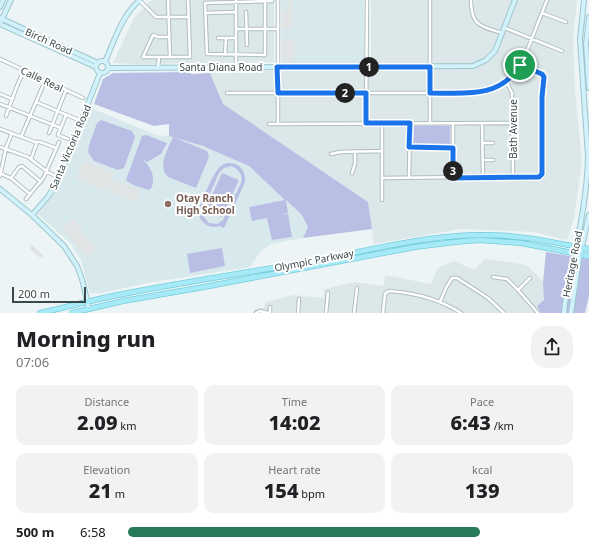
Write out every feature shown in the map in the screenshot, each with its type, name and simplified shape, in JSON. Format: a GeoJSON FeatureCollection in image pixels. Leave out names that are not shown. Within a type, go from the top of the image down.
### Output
{"type":"FeatureCollection","features":[{"type":"Feature","properties":{"kind":"main road","name":"Olympic Parkway"},"geometry":{"type":"LineString","coordinates":[[40,313],[122,294],[299,264],[413,241],[453,236],[521,236],[589,249]]}},
{"type":"Feature","properties":{"kind":"main road","name":"Olympic Parkway"},"geometry":{"type":"LineString","coordinates":[[72,313],[123,301],[238,281],[415,247],[455,242],[479,240],[504,241],[538,245],[589,256]]}},
{"type":"Feature","properties":{"kind":"main road"},"geometry":{"type":"LineString","coordinates":[[236,275],[238,281]]}},
{"type":"Feature","properties":{"kind":"street"},"geometry":{"type":"LineString","coordinates":[[0,7],[3,0]]}},
{"type":"Feature","properties":{"kind":"street"},"geometry":{"type":"LineString","coordinates":[[0,21],[11,0]]}},
{"type":"Feature","properties":{"kind":"street"},"geometry":{"type":"LineString","coordinates":[[105,62],[126,17],[139,0],[154,16],[188,17]]}},
{"type":"Feature","properties":{"kind":"street"},"geometry":{"type":"LineString","coordinates":[[168,0],[170,57]]}},
{"type":"Feature","properties":{"kind":"street"},"geometry":{"type":"LineString","coordinates":[[169,37],[158,37],[153,35],[143,57],[190,57],[188,0]]}},
{"type":"Feature","properties":{"kind":"street"},"geometry":{"type":"LineString","coordinates":[[278,0],[278,124]]}},
{"type":"Feature","properties":{"kind":"street"},"geometry":{"type":"LineString","coordinates":[[366,123],[367,0]]}},
{"type":"Feature","properties":{"kind":"street"},"geometry":{"type":"LineString","coordinates":[[430,0],[430,123]]}},
{"type":"Feature","properties":{"kind":"street"},"geometry":{"type":"LineString","coordinates":[[471,0],[471,13],[475,21],[490,29],[503,33]]}},
{"type":"Feature","properties":{"kind":"street","name":"Santa Diana Road"},"geometry":{"type":"LineString","coordinates":[[108,68],[466,66],[480,63],[487,59],[495,51],[516,0]]}},
{"type":"Feature","properties":{"kind":"street"},"geometry":{"type":"LineString","coordinates":[[227,93],[430,93],[478,92],[494,88],[512,77],[520,65],[547,0]]}},
{"type":"Feature","properties":{"kind":"street","name":"Heritage Road"},"geometry":{"type":"LineString","coordinates":[[564,313],[585,199],[588,164],[580,39],[584,0]]}},
{"type":"Feature","properties":{"kind":"street"},"geometry":{"type":"LineString","coordinates":[[265,2],[265,55],[207,54],[205,2],[236,1],[272,2]]}},
{"type":"Feature","properties":{"kind":"street"},"geometry":{"type":"LineString","coordinates":[[236,1],[236,67]]}},
{"type":"Feature","properties":{"kind":"street"},"geometry":{"type":"LineString","coordinates":[[205,13],[236,12]]}},
{"type":"Feature","properties":{"kind":"street"},"geometry":{"type":"LineString","coordinates":[[246,12],[247,45]]}},
{"type":"Feature","properties":{"kind":"street"},"geometry":{"type":"LineString","coordinates":[[542,13],[566,22]]}},
{"type":"Feature","properties":{"kind":"street"},"geometry":{"type":"LineString","coordinates":[[589,17],[586,44],[589,88]]}},
{"type":"Feature","properties":{"kind":"street","name":"Birch Road"},"geometry":{"type":"LineString","coordinates":[[0,21],[97,65]]}},
{"type":"Feature","properties":{"kind":"street"},"geometry":{"type":"LineString","coordinates":[[236,28],[277,29]]}},
{"type":"Feature","properties":{"kind":"street"},"geometry":{"type":"LineString","coordinates":[[505,28],[562,51]]}},
{"type":"Feature","properties":{"kind":"street"},"geometry":{"type":"LineString","coordinates":[[218,38],[236,38]]}},
{"type":"Feature","properties":{"kind":"street"},"geometry":{"type":"LineString","coordinates":[[225,55],[226,38]]}},
{"type":"Feature","properties":{"kind":"street"},"geometry":{"type":"LineString","coordinates":[[158,68],[159,57]]}},
{"type":"Feature","properties":{"kind":"street"},"geometry":{"type":"LineString","coordinates":[[0,64],[1,60]]}},
{"type":"Feature","properties":{"kind":"street","name":"Calle Real"},"geometry":{"type":"LineString","coordinates":[[1,60],[83,98]]}},
{"type":"Feature","properties":{"kind":"street"},"geometry":{"type":"LineString","coordinates":[[101,61],[105,62],[108,68],[105,73],[100,73],[97,71],[97,65],[101,61]]}},
{"type":"Feature","properties":{"kind":"street"},"geometry":{"type":"LineString","coordinates":[[382,178],[541,176],[542,92],[544,77],[542,74],[520,65]]}},
{"type":"Feature","properties":{"kind":"street"},"geometry":{"type":"LineString","coordinates":[[6,116],[24,70]]}},
{"type":"Feature","properties":{"kind":"street","name":"Santa Victoria Road"},"geometry":{"type":"LineString","coordinates":[[32,215],[53,190],[100,73]]}},
{"type":"Feature","properties":{"kind":"street"},"geometry":{"type":"LineString","coordinates":[[21,137],[45,81]]}},
{"type":"Feature","properties":{"kind":"street","name":"Bath Avenue"},"geometry":{"type":"LineString","coordinates":[[506,82],[512,93],[513,177]]}},
{"type":"Feature","properties":{"kind":"street"},"geometry":{"type":"LineString","coordinates":[[50,133],[66,90]]}},
{"type":"Feature","properties":{"kind":"street"},"geometry":{"type":"LineString","coordinates":[[0,94],[12,99]]}},
{"type":"Feature","properties":{"kind":"street"},"geometry":{"type":"LineString","coordinates":[[36,102],[81,121]]}},
{"type":"Feature","properties":{"kind":"street"},"geometry":{"type":"LineString","coordinates":[[0,104],[61,128]]}},
{"type":"Feature","properties":{"kind":"street"},"geometry":{"type":"LineString","coordinates":[[66,115],[58,135],[68,139]]}},
{"type":"Feature","properties":{"kind":"street"},"geometry":{"type":"LineString","coordinates":[[382,123],[382,200]]}},
{"type":"Feature","properties":{"kind":"street"},"geometry":{"type":"LineString","coordinates":[[409,177],[410,123]]}},
{"type":"Feature","properties":{"kind":"street"},"geometry":{"type":"LineString","coordinates":[[453,123],[453,178]]}},
{"type":"Feature","properties":{"kind":"street"},"geometry":{"type":"LineString","coordinates":[[482,123],[483,177]]}},
{"type":"Feature","properties":{"kind":"street"},"geometry":{"type":"LineString","coordinates":[[269,124],[512,123]]}},
{"type":"Feature","properties":{"kind":"street"},"geometry":{"type":"LineString","coordinates":[[0,129],[37,142],[46,143],[56,148]]}},
{"type":"Feature","properties":{"kind":"street"},"geometry":{"type":"LineString","coordinates":[[12,133],[6,148],[0,174],[11,178],[30,194]]}},
{"type":"Feature","properties":{"kind":"street"},"geometry":{"type":"LineString","coordinates":[[31,159],[37,142]]}},
{"type":"Feature","properties":{"kind":"street"},"geometry":{"type":"LineString","coordinates":[[26,199],[41,182],[47,172],[59,142]]}},
{"type":"Feature","properties":{"kind":"street"},"geometry":{"type":"LineString","coordinates":[[482,143],[494,143]]}},
{"type":"Feature","properties":{"kind":"street"},"geometry":{"type":"LineString","coordinates":[[0,147],[6,148],[31,159],[47,172],[59,177]]}},
{"type":"Feature","properties":{"kind":"street"},"geometry":{"type":"LineString","coordinates":[[409,147],[453,148]]}},
{"type":"Feature","properties":{"kind":"street"},"geometry":{"type":"LineString","coordinates":[[331,154],[355,151],[381,151]]}},
{"type":"Feature","properties":{"kind":"street"},"geometry":{"type":"LineString","coordinates":[[352,173],[355,164],[355,151]]}},
{"type":"Feature","properties":{"kind":"street"},"geometry":{"type":"LineString","coordinates":[[483,160],[493,160]]}},
{"type":"Feature","properties":{"kind":"street"},"geometry":{"type":"LineString","coordinates":[[11,178],[18,167],[22,166],[41,182]]}},
{"type":"Feature","properties":{"kind":"street"},"geometry":{"type":"LineString","coordinates":[[0,189],[32,215],[64,246],[73,259],[82,279],[89,309]]}},
{"type":"Feature","properties":{"kind":"street","name":"Heritage Road"},"geometry":{"type":"LineString","coordinates":[[571,313],[589,215]]}},
{"type":"Feature","properties":{"kind":"street"},"geometry":{"type":"LineString","coordinates":[[493,277],[507,279],[538,313]]}},
{"type":"Feature","properties":{"kind":"street"},"geometry":{"type":"LineString","coordinates":[[440,302],[448,283],[452,278],[457,278],[488,298],[504,313]]}},
{"type":"Feature","properties":{"kind":"street"},"geometry":{"type":"LineString","coordinates":[[518,290],[530,278]]}},
{"type":"Feature","properties":{"kind":"street"},"geometry":{"type":"LineString","coordinates":[[354,313],[357,288]]}},
{"type":"Feature","properties":{"kind":"street"},"geometry":{"type":"LineString","coordinates":[[383,313],[385,294],[387,292],[422,297],[440,302],[461,313]]}},
{"type":"Feature","properties":{"kind":"street"},"geometry":{"type":"LineString","coordinates":[[326,313],[328,293]]}},
{"type":"Feature","properties":{"kind":"street"},"geometry":{"type":"LineString","coordinates":[[298,313],[299,299]]}},
{"type":"Feature","properties":{"kind":"street"},"geometry":{"type":"LineString","coordinates":[[256,313],[260,311],[269,313],[270,306]]}},
{"type":"Feature","properties":{"kind":"shaded area"},"geometry":{"type":"Polygon","coordinates":[[[152,0],[274,0],[274,62],[113,63],[134,18],[152,0]]]}},
{"type":"Feature","properties":{"kind":"shaded area"},"geometry":{"type":"Polygon","coordinates":[[[281,0],[364,0],[364,60],[361,63],[282,63],[281,0]]]}},
{"type":"Feature","properties":{"kind":"shaded area"},"geometry":{"type":"Polygon","coordinates":[[[289,0],[293,1],[293,27],[282,29],[282,10],[288,9],[289,0]]]}},
{"type":"Feature","properties":{"kind":"shaded area"},"geometry":{"type":"Polygon","coordinates":[[[371,0],[577,0],[573,38],[575,91],[582,162],[574,218],[567,240],[534,232],[460,229],[374,244],[368,202],[223,104],[210,73],[222,71],[371,71],[371,0]]]}},
{"type":"Feature","properties":{"kind":"shaded area"},"geometry":{"type":"Polygon","coordinates":[[[295,39],[295,59],[291,62],[282,60],[282,40],[295,39]]]}},
{"type":"Feature","properties":{"kind":"shaded area"},"geometry":{"type":"Polygon","coordinates":[[[190,72],[191,74],[210,73],[223,104],[368,202],[372,229],[303,238],[308,227],[302,215],[286,200],[288,213],[281,215],[288,214],[292,237],[272,240],[267,218],[252,221],[249,207],[285,200],[249,166],[203,146],[169,136],[169,124],[154,126],[94,104],[103,79],[113,73],[190,72]]]}},
{"type":"Feature","properties":{"kind":"shaded area","name":"Otay Ranch High School"},"geometry":{"type":"Polygon","coordinates":[[[91,108],[156,135],[169,136],[203,146],[249,166],[302,215],[308,228],[303,238],[271,244],[261,251],[250,267],[147,283],[102,293],[90,293],[81,260],[71,244],[38,214],[59,186],[91,108]]]}},
{"type":"Feature","properties":{"kind":"shaded area"},"geometry":{"type":"Polygon","coordinates":[[[101,120],[132,131],[135,137],[124,168],[118,170],[94,161],[88,152],[97,123],[101,120]]]}},
{"type":"Feature","properties":{"kind":"shaded area"},"geometry":{"type":"Polygon","coordinates":[[[413,126],[450,126],[450,145],[413,145],[413,126]]]}},
{"type":"Feature","properties":{"kind":"shaded area"},"geometry":{"type":"Polygon","coordinates":[[[146,135],[167,143],[161,154],[147,162],[142,159],[148,165],[153,175],[152,187],[149,190],[134,185],[126,180],[142,136],[146,135]]]}},
{"type":"Feature","properties":{"kind":"shaded area"},"geometry":{"type":"Polygon","coordinates":[[[173,137],[207,151],[209,157],[196,188],[168,177],[165,173],[163,168],[164,157],[173,137]]]}},
{"type":"Feature","properties":{"kind":"shaded area"},"geometry":{"type":"Polygon","coordinates":[[[85,161],[115,173],[112,181],[114,180],[139,189],[138,190],[140,191],[137,200],[135,199],[134,202],[109,193],[110,190],[104,190],[78,180],[78,178],[76,178],[82,163],[85,161]]]}},
{"type":"Feature","properties":{"kind":"shaded area"},"geometry":{"type":"Polygon","coordinates":[[[227,163],[238,165],[243,170],[245,182],[224,228],[220,226],[212,227],[205,224],[200,219],[199,211],[204,196],[214,176],[220,167],[227,163]],[[231,166],[224,168],[219,173],[204,207],[203,216],[209,223],[217,224],[223,220],[241,183],[241,175],[234,167],[231,166]]]}},
{"type":"Feature","properties":{"kind":"shaded area"},"geometry":{"type":"Polygon","coordinates":[[[222,173],[239,180],[222,217],[205,210],[222,173]]]}},
{"type":"Feature","properties":{"kind":"shaded area"},"geometry":{"type":"Polygon","coordinates":[[[73,219],[97,248],[88,259],[62,228],[73,219]]]}},
{"type":"Feature","properties":{"kind":"shaded area"},"geometry":{"type":"Polygon","coordinates":[[[31,244],[44,256],[40,258],[30,249],[31,244]]]}},
{"type":"Feature","properties":{"kind":"shaded area"},"geometry":{"type":"Polygon","coordinates":[[[222,248],[225,266],[190,273],[187,254],[222,248]]]}},
{"type":"Feature","properties":{"kind":"shaded area"},"geometry":{"type":"Polygon","coordinates":[[[546,252],[589,259],[589,296],[585,313],[541,313],[537,306],[544,300],[543,282],[546,252]]]}},
{"type":"Feature","properties":{"kind":"shaded area"},"geometry":{"type":"Polygon","coordinates":[[[485,259],[527,265],[543,282],[544,300],[537,306],[541,313],[253,313],[254,309],[264,308],[266,302],[293,295],[324,298],[324,289],[354,282],[384,286],[385,275],[431,284],[438,268],[454,261],[474,270],[485,259]]]}},
{"type":"Feature","properties":{"kind":"place","name":"Otay Ranch High School"},"geometry":{"type":"Point","coordinates":[168,204]}},
{"type":"Feature","properties":{"kind":"route"},"geometry":{"type":"LineString","coordinates":[[520,65],[542,74],[544,77],[542,88],[542,174],[539,177],[453,178],[453,148],[409,147],[410,123],[366,123],[366,93],[278,93],[277,67],[430,67],[430,93],[457,93],[485,91],[496,87],[512,77],[520,65]]}}]}
